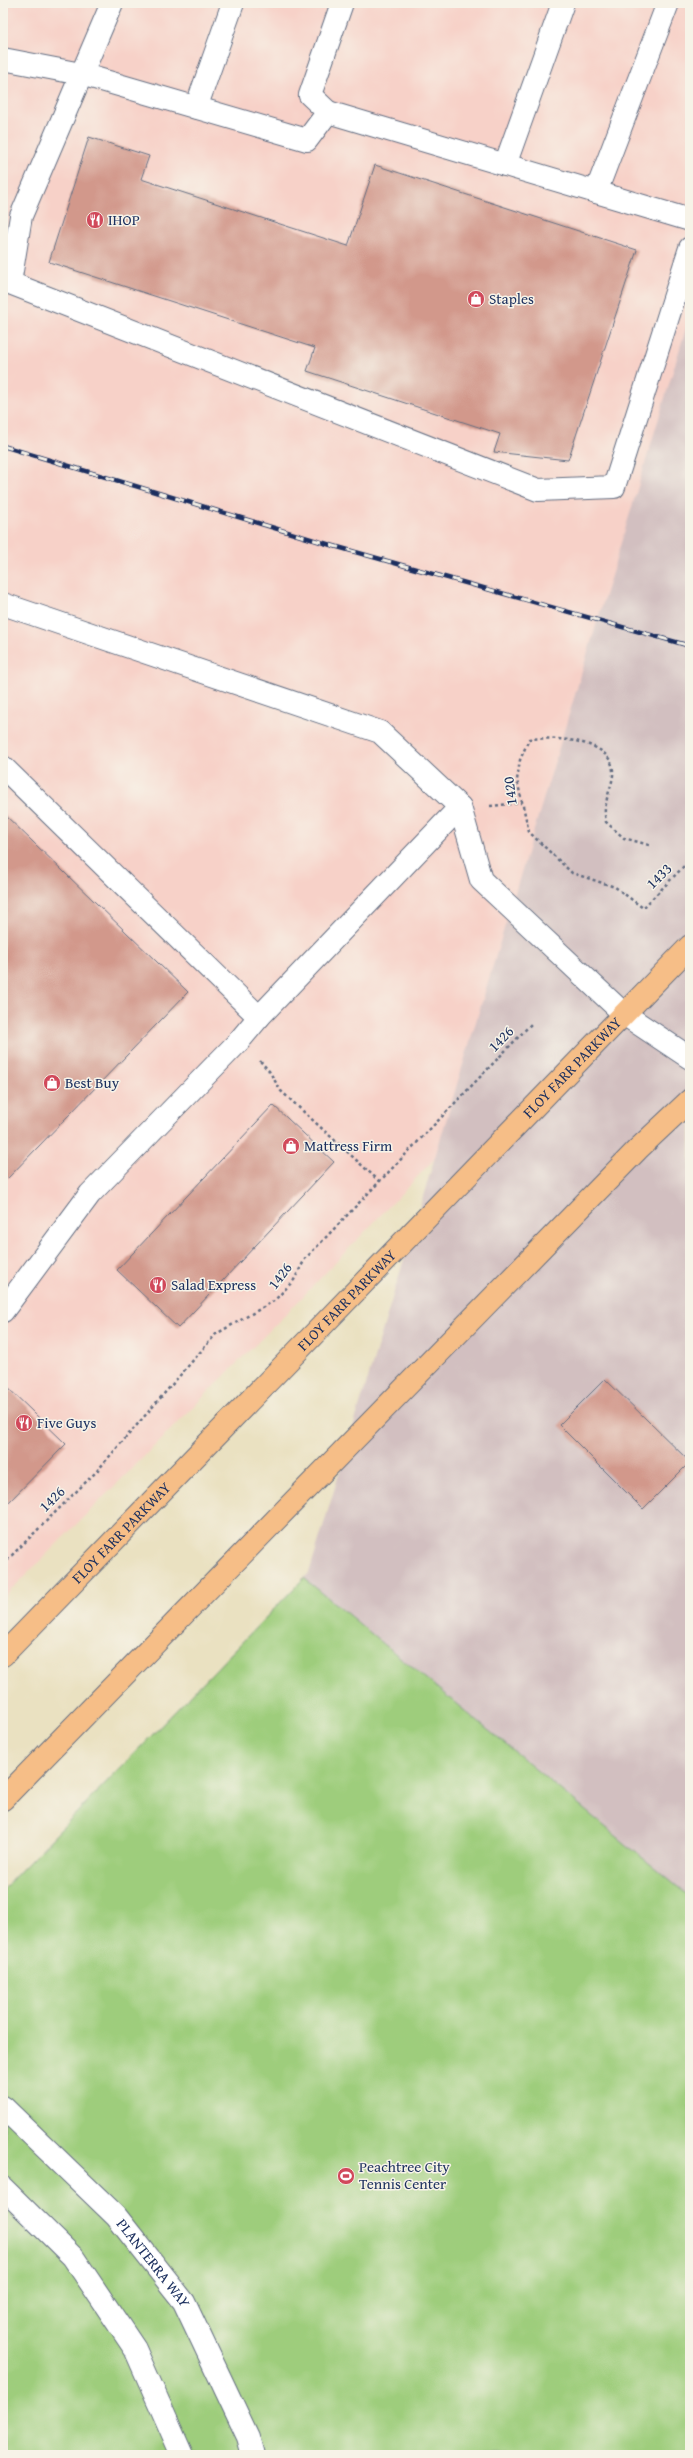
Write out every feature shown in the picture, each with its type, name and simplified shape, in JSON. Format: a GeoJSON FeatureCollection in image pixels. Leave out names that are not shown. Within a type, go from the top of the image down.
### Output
{"type":"FeatureCollection","features":[{"type":"Feature","properties":{"kind":"main road","name":"FLOY FARR PARKWAY"},"geometry":{"type":"LineString","coordinates":[[3,1655],[690,946]]}},
{"type":"Feature","properties":{"kind":"main road"},"geometry":{"type":"LineString","coordinates":[[3,1799],[638,1149],[690,1100]]}},
{"type":"Feature","properties":{"kind":"street"},"geometry":{"type":"LineString","coordinates":[[112,3],[20,216],[10,283],[538,490],[614,487],[690,248]]}},
{"type":"Feature","properties":{"kind":"street"},"geometry":{"type":"LineString","coordinates":[[196,108],[233,3]]}},
{"type":"Feature","properties":{"kind":"street"},"geometry":{"type":"LineString","coordinates":[[342,3],[310,95],[328,112],[690,220]]}},
{"type":"Feature","properties":{"kind":"street"},"geometry":{"type":"LineString","coordinates":[[505,165],[563,3]]}},
{"type":"Feature","properties":{"kind":"street"},"geometry":{"type":"LineString","coordinates":[[596,192],[668,3]]}},
{"type":"Feature","properties":{"kind":"street"},"geometry":{"type":"LineString","coordinates":[[3,58],[81,74],[307,140],[328,112]]}},
{"type":"Feature","properties":{"kind":"street"},"geometry":{"type":"LineString","coordinates":[[3,604],[380,732],[460,807],[481,880],[624,1014],[690,1058]]}},
{"type":"Feature","properties":{"kind":"street"},"geometry":{"type":"LineString","coordinates":[[3,768],[259,1017]]}},
{"type":"Feature","properties":{"kind":"street"},"geometry":{"type":"LineString","coordinates":[[3,1311],[90,1194],[239,1041],[259,1017],[460,807]]}},
{"type":"Feature","properties":{"kind":"street","name":"PLANTERRA WAY"},"geometry":{"type":"LineString","coordinates":[[3,2107],[116,2216],[184,2302],[248,2437],[253,2455]]}},
{"type":"Feature","properties":{"kind":"street"},"geometry":{"type":"LineString","coordinates":[[3,2188],[73,2257],[135,2349],[182,2455]]}},
{"type":"Feature","properties":{"kind":"path","name":"1420"},"geometry":{"type":"LineString","coordinates":[[643,908],[615,887],[572,873],[529,832],[517,780],[520,760],[529,739],[550,737],[578,741],[605,753],[613,770],[605,806],[606,822],[624,838],[649,844]]}},
{"type":"Feature","properties":{"kind":"path","name":"1433"},"geometry":{"type":"LineString","coordinates":[[643,908],[690,860]]}},
{"type":"Feature","properties":{"kind":"path","name":"1426"},"geometry":{"type":"LineString","coordinates":[[3,1564],[96,1472],[216,1334],[274,1301],[294,1280],[305,1259],[532,1024]]}},
{"type":"Feature","properties":{"kind":"path"},"geometry":{"type":"LineString","coordinates":[[239,1041],[269,1071],[281,1091],[379,1181]]}},
{"type":"Feature","properties":{"kind":"shaded area"},"geometry":{"type":"Polygon","coordinates":[[[3,3],[690,3],[690,892],[288,1312],[3,1598],[3,3]]]}},
{"type":"Feature","properties":{"kind":"shaded area"},"geometry":{"type":"Polygon","coordinates":[[[690,315],[690,1897],[304,1578],[309,1573],[690,315]]]}},
{"type":"Feature","properties":{"kind":"green space","name":"Peachtree City Tennis Center"},"geometry":{"type":"Polygon","coordinates":[[[304,1578],[690,1897],[690,2455],[3,2455],[3,1889],[304,1578]]]}},
{"type":"Feature","properties":{"kind":"building","name":"Staples"},"geometry":{"type":"Polygon","coordinates":[[[89,137],[149,156],[141,179],[348,246],[375,165],[637,250],[568,460],[494,452],[500,434],[307,371],[315,348],[49,262],[89,137]]]}},
{"type":"Feature","properties":{"kind":"building","name":"Best Buy"},"geometry":{"type":"Polygon","coordinates":[[[3,813],[188,992],[8,1178],[3,1174],[3,813]]]}},
{"type":"Feature","properties":{"kind":"building"},"geometry":{"type":"Polygon","coordinates":[[[273,1105],[334,1162],[178,1328],[117,1270],[273,1105]]]}},
{"type":"Feature","properties":{"kind":"building"},"geometry":{"type":"Polygon","coordinates":[[[605,1379],[690,1462],[643,1509],[559,1425],[605,1379]]]}},
{"type":"Feature","properties":{"kind":"building"},"geometry":{"type":"Polygon","coordinates":[[[3,1383],[66,1444],[3,1508],[3,1383]]]}},
{"type":"Feature","properties":{"kind":"railway"},"geometry":{"type":"LineString","coordinates":[[3,446],[334,546],[690,646]]}},
{"type":"Feature","properties":{"kind":"place","name":"IHOP"},"geometry":{"type":"Point","coordinates":[95,220]}},
{"type":"Feature","properties":{"kind":"place","name":"Staples"},"geometry":{"type":"Point","coordinates":[476,299]}},
{"type":"Feature","properties":{"kind":"place","name":"Best Buy"},"geometry":{"type":"Point","coordinates":[52,1083]}},
{"type":"Feature","properties":{"kind":"place","name":"Mattress Firm"},"geometry":{"type":"Point","coordinates":[291,1146]}},
{"type":"Feature","properties":{"kind":"place","name":"Salad Express"},"geometry":{"type":"Point","coordinates":[158,1285]}},
{"type":"Feature","properties":{"kind":"place","name":"Five Guys"},"geometry":{"type":"Point","coordinates":[24,1423]}},
{"type":"Feature","properties":{"kind":"place","name":"Peachtree City Tennis Center"},"geometry":{"type":"Point","coordinates":[346,2176]}}]}
